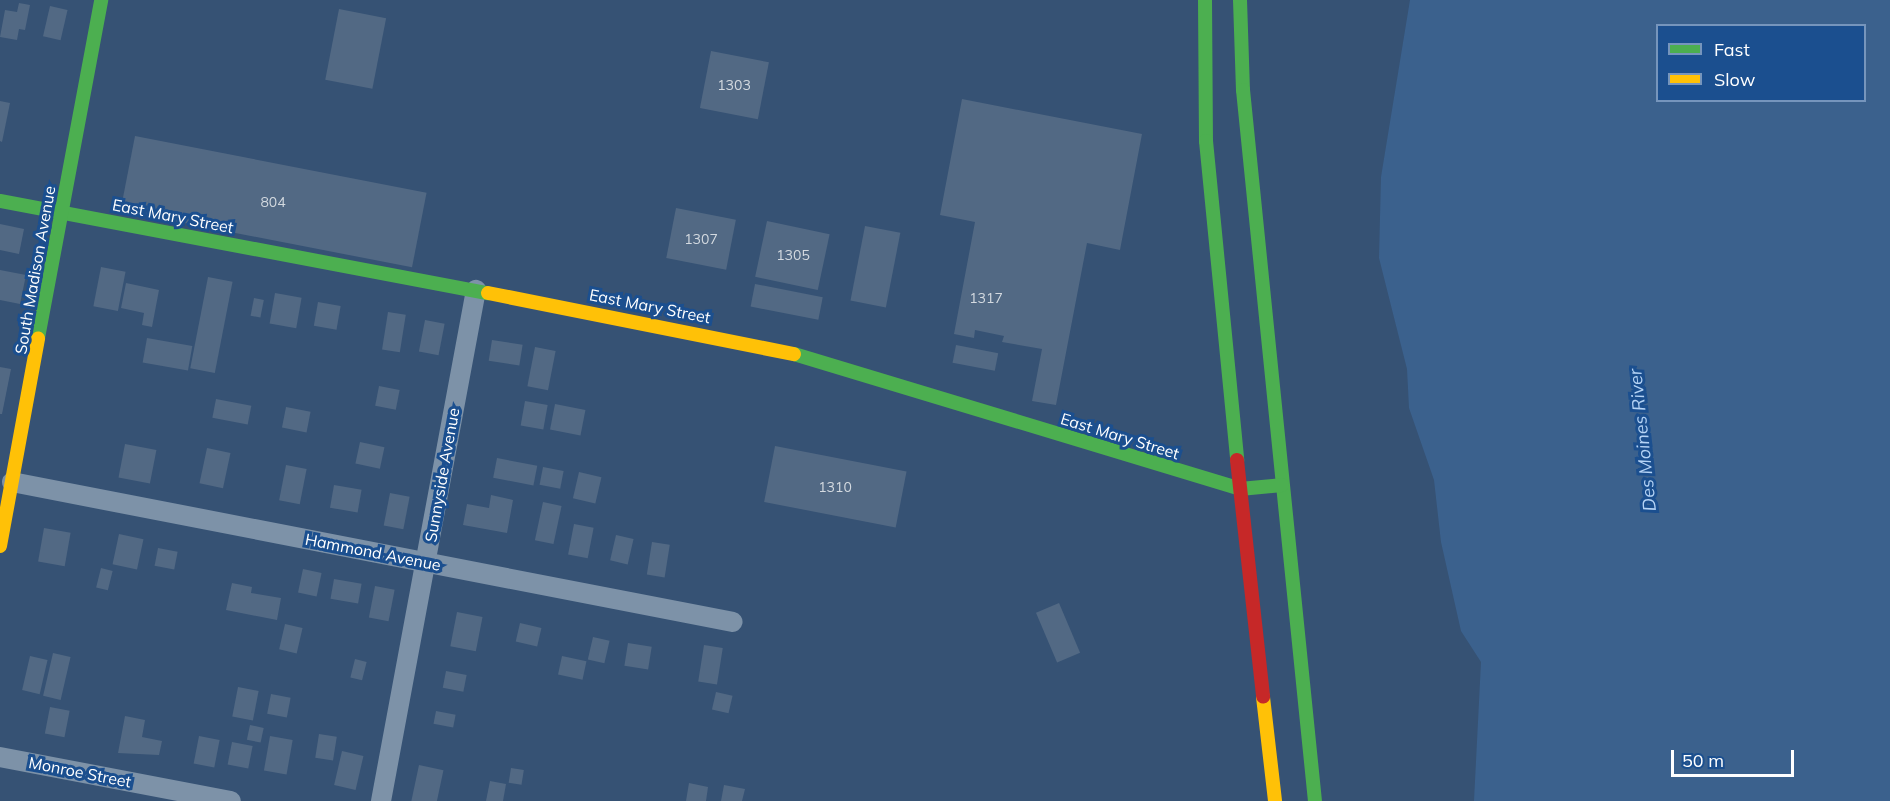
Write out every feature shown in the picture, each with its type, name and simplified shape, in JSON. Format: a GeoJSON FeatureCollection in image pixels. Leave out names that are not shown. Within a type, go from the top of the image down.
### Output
{"type":"FeatureCollection","features":[{"type":"Feature","properties":{"kind":"main road","name":"South Madison Avenue"},"geometry":{"type":"LineString","coordinates":[[0,546],[12,482],[9,447],[62,212],[101,0]]}},
{"type":"Feature","properties":{"kind":"main road"},"geometry":{"type":"LineString","coordinates":[[1205,0],[1206,141],[1240,489],[1275,801]]}},
{"type":"Feature","properties":{"kind":"main road"},"geometry":{"type":"LineString","coordinates":[[1240,0],[1243,90],[1315,801]]}},
{"type":"Feature","properties":{"kind":"main road","name":"East Mary Street"},"geometry":{"type":"LineString","coordinates":[[0,201],[476,290],[813,358],[1240,489],[1282,484]]}},
{"type":"Feature","properties":{"kind":"street","name":"Sunnyside Avenue"},"geometry":{"type":"LineString","coordinates":[[381,801],[476,290]]}},
{"type":"Feature","properties":{"kind":"street","name":"Hammond Avenue"},"geometry":{"type":"LineString","coordinates":[[12,482],[733,622]]}},
{"type":"Feature","properties":{"kind":"street","name":"Monroe Street"},"geometry":{"type":"LineString","coordinates":[[0,757],[231,801]]}},
{"type":"Feature","properties":{"kind":"water","name":"Des Moines River"},"geometry":{"type":"Polygon","coordinates":[[[1410,0],[1890,0],[1890,801],[1474,801],[1481,662],[1461,631],[1441,542],[1434,480],[1409,408],[1407,369],[1379,258],[1381,177],[1410,0]]]}},
{"type":"Feature","properties":{"kind":"building"},"geometry":{"type":"Polygon","coordinates":[[[19,3],[30,5],[25,30],[19,29],[17,40],[0,37],[5,10],[17,12],[19,3]]]}},
{"type":"Feature","properties":{"kind":"building"},"geometry":{"type":"Polygon","coordinates":[[[50,6],[68,10],[61,40],[43,36],[50,6]]]}},
{"type":"Feature","properties":{"kind":"building"},"geometry":{"type":"Polygon","coordinates":[[[339,9],[386,18],[372,89],[325,80],[339,9]]]}},
{"type":"Feature","properties":{"kind":"building"},"geometry":{"type":"Polygon","coordinates":[[[711,51],[769,62],[758,119],[700,108],[711,51]]]}},
{"type":"Feature","properties":{"kind":"building"},"geometry":{"type":"Polygon","coordinates":[[[962,99],[1142,134],[1120,250],[1087,243],[1056,405],[1032,401],[1042,349],[1002,342],[1004,336],[975,330],[974,338],[954,334],[975,222],[940,215],[962,99]]]}},
{"type":"Feature","properties":{"kind":"building"},"geometry":{"type":"Polygon","coordinates":[[[0,101],[10,103],[2,142],[0,141],[0,101]]]}},
{"type":"Feature","properties":{"kind":"building"},"geometry":{"type":"Polygon","coordinates":[[[135,136],[427,193],[412,267],[120,211],[135,136]]]}},
{"type":"Feature","properties":{"kind":"building"},"geometry":{"type":"Polygon","coordinates":[[[676,208],[736,220],[726,270],[666,258],[676,208]]]}},
{"type":"Feature","properties":{"kind":"building"},"geometry":{"type":"Polygon","coordinates":[[[767,221],[830,234],[818,290],[755,277],[767,221]]]}},
{"type":"Feature","properties":{"kind":"building"},"geometry":{"type":"Polygon","coordinates":[[[0,224],[24,229],[19,254],[0,250],[0,224]]]}},
{"type":"Feature","properties":{"kind":"building"},"geometry":{"type":"Polygon","coordinates":[[[865,226],[900,233],[886,307],[850,301],[865,226]]]}},
{"type":"Feature","properties":{"kind":"building"},"geometry":{"type":"Polygon","coordinates":[[[101,267],[126,272],[118,311],[93,306],[101,267]]]}},
{"type":"Feature","properties":{"kind":"building"},"geometry":{"type":"Polygon","coordinates":[[[0,270],[26,275],[20,304],[0,300],[0,270]]]}},
{"type":"Feature","properties":{"kind":"building"},"geometry":{"type":"Polygon","coordinates":[[[208,277],[233,282],[215,373],[190,368],[208,277]]]}},
{"type":"Feature","properties":{"kind":"building"},"geometry":{"type":"Polygon","coordinates":[[[126,283],[159,290],[152,327],[142,325],[144,313],[121,308],[126,283]]]}},
{"type":"Feature","properties":{"kind":"building"},"geometry":{"type":"Polygon","coordinates":[[[755,284],[823,297],[818,320],[751,307],[755,284]]]}},
{"type":"Feature","properties":{"kind":"building"},"geometry":{"type":"Polygon","coordinates":[[[275,293],[302,298],[296,328],[270,324],[275,293]]]}},
{"type":"Feature","properties":{"kind":"building"},"geometry":{"type":"Polygon","coordinates":[[[254,298],[264,300],[260,318],[251,316],[254,298]]]}},
{"type":"Feature","properties":{"kind":"building"},"geometry":{"type":"Polygon","coordinates":[[[318,302],[341,306],[336,330],[314,326],[318,302]]]}},
{"type":"Feature","properties":{"kind":"building"},"geometry":{"type":"Polygon","coordinates":[[[388,312],[406,315],[400,352],[382,350],[388,312]]]}},
{"type":"Feature","properties":{"kind":"building"},"geometry":{"type":"Polygon","coordinates":[[[425,320],[445,324],[439,355],[419,351],[425,320]]]}},
{"type":"Feature","properties":{"kind":"building"},"geometry":{"type":"Polygon","coordinates":[[[147,338],[192,346],[188,371],[143,363],[147,338]]]}},
{"type":"Feature","properties":{"kind":"building"},"geometry":{"type":"Polygon","coordinates":[[[492,340],[523,345],[519,366],[489,361],[492,340]]]}},
{"type":"Feature","properties":{"kind":"building"},"geometry":{"type":"Polygon","coordinates":[[[956,345],[998,353],[995,371],[953,363],[956,345]]]}},
{"type":"Feature","properties":{"kind":"building"},"geometry":{"type":"Polygon","coordinates":[[[535,347],[556,351],[548,390],[527,386],[535,347]]]}},
{"type":"Feature","properties":{"kind":"building"},"geometry":{"type":"Polygon","coordinates":[[[0,367],[11,369],[2,414],[0,414],[0,367]]]}},
{"type":"Feature","properties":{"kind":"building"},"geometry":{"type":"Polygon","coordinates":[[[379,386],[400,390],[396,410],[375,406],[379,386]]]}},
{"type":"Feature","properties":{"kind":"building"},"geometry":{"type":"Polygon","coordinates":[[[216,399],[251,406],[248,425],[212,418],[216,399]]]}},
{"type":"Feature","properties":{"kind":"building"},"geometry":{"type":"Polygon","coordinates":[[[525,401],[548,405],[543,430],[521,426],[525,401]]]}},
{"type":"Feature","properties":{"kind":"building"},"geometry":{"type":"Polygon","coordinates":[[[555,404],[585,410],[580,435],[550,430],[555,404]]]}},
{"type":"Feature","properties":{"kind":"building"},"geometry":{"type":"Polygon","coordinates":[[[286,407],[311,412],[307,432],[282,428],[286,407]]]}},
{"type":"Feature","properties":{"kind":"building"},"geometry":{"type":"Polygon","coordinates":[[[360,442],[384,447],[380,469],[355,464],[360,442]]]}},
{"type":"Feature","properties":{"kind":"building"},"geometry":{"type":"Polygon","coordinates":[[[125,444],[156,450],[150,483],[119,477],[125,444]]]}},
{"type":"Feature","properties":{"kind":"building"},"geometry":{"type":"Polygon","coordinates":[[[775,446],[907,472],[896,528],[764,502],[775,446]]]}},
{"type":"Feature","properties":{"kind":"building"},"geometry":{"type":"Polygon","coordinates":[[[207,448],[230,453],[223,488],[200,483],[207,448]]]}},
{"type":"Feature","properties":{"kind":"building"},"geometry":{"type":"Polygon","coordinates":[[[497,458],[537,466],[533,485],[493,478],[497,458]]]}},
{"type":"Feature","properties":{"kind":"building"},"geometry":{"type":"Polygon","coordinates":[[[286,465],[307,469],[300,504],[279,500],[286,465]]]}},
{"type":"Feature","properties":{"kind":"building"},"geometry":{"type":"Polygon","coordinates":[[[543,467],[564,471],[560,489],[540,485],[543,467]]]}},
{"type":"Feature","properties":{"kind":"building"},"geometry":{"type":"Polygon","coordinates":[[[579,472],[601,477],[595,503],[573,498],[579,472]]]}},
{"type":"Feature","properties":{"kind":"building"},"geometry":{"type":"Polygon","coordinates":[[[334,485],[362,490],[358,513],[330,508],[334,485]]]}},
{"type":"Feature","properties":{"kind":"building"},"geometry":{"type":"Polygon","coordinates":[[[390,493],[410,497],[403,529],[384,525],[390,493]]]}},
{"type":"Feature","properties":{"kind":"building"},"geometry":{"type":"Polygon","coordinates":[[[491,495],[513,500],[507,533],[463,525],[467,504],[489,508],[491,495]]]}},
{"type":"Feature","properties":{"kind":"building"},"geometry":{"type":"Polygon","coordinates":[[[543,502],[562,506],[553,544],[535,540],[543,502]]]}},
{"type":"Feature","properties":{"kind":"building"},"geometry":{"type":"Polygon","coordinates":[[[574,524],[594,528],[588,558],[568,554],[574,524]]]}},
{"type":"Feature","properties":{"kind":"building"},"geometry":{"type":"Polygon","coordinates":[[[44,528],[71,533],[65,566],[38,561],[44,528]]]}},
{"type":"Feature","properties":{"kind":"building"},"geometry":{"type":"Polygon","coordinates":[[[119,534],[143,539],[137,570],[113,564],[119,534]]]}},
{"type":"Feature","properties":{"kind":"building"},"geometry":{"type":"Polygon","coordinates":[[[616,535],[634,539],[628,564],[610,560],[616,535]]]}},
{"type":"Feature","properties":{"kind":"building"},"geometry":{"type":"Polygon","coordinates":[[[652,542],[670,545],[665,577],[647,575],[652,542]]]}},
{"type":"Feature","properties":{"kind":"building"},"geometry":{"type":"Polygon","coordinates":[[[158,548],[178,552],[174,569],[155,566],[158,548]]]}},
{"type":"Feature","properties":{"kind":"building"},"geometry":{"type":"Polygon","coordinates":[[[101,568],[113,571],[108,590],[96,587],[101,568]]]}},
{"type":"Feature","properties":{"kind":"building"},"geometry":{"type":"Polygon","coordinates":[[[303,569],[322,573],[317,596],[298,592],[303,569]]]}},
{"type":"Feature","properties":{"kind":"building"},"geometry":{"type":"Polygon","coordinates":[[[334,579],[362,584],[358,604],[331,599],[334,579]]]}},
{"type":"Feature","properties":{"kind":"building"},"geometry":{"type":"Polygon","coordinates":[[[232,583],[252,587],[251,593],[281,598],[277,620],[226,610],[232,583]]]}},
{"type":"Feature","properties":{"kind":"building"},"geometry":{"type":"Polygon","coordinates":[[[375,586],[395,590],[389,621],[369,617],[375,586]]]}},
{"type":"Feature","properties":{"kind":"building"},"geometry":{"type":"Polygon","coordinates":[[[1059,603],[1080,653],[1057,662],[1036,613],[1059,603]]]}},
{"type":"Feature","properties":{"kind":"building"},"geometry":{"type":"Polygon","coordinates":[[[457,612],[483,617],[476,651],[450,646],[457,612]]]}},
{"type":"Feature","properties":{"kind":"building"},"geometry":{"type":"Polygon","coordinates":[[[520,623],[541,628],[537,646],[516,642],[520,623]]]}},
{"type":"Feature","properties":{"kind":"building"},"geometry":{"type":"Polygon","coordinates":[[[285,624],[303,628],[297,653],[279,649],[285,624]]]}},
{"type":"Feature","properties":{"kind":"building"},"geometry":{"type":"Polygon","coordinates":[[[593,637],[610,641],[604,663],[588,659],[593,637]]]}},
{"type":"Feature","properties":{"kind":"building"},"geometry":{"type":"Polygon","coordinates":[[[628,643],[652,647],[648,669],[624,666],[628,643]]]}},
{"type":"Feature","properties":{"kind":"building"},"geometry":{"type":"Polygon","coordinates":[[[704,645],[723,648],[717,685],[698,682],[704,645]]]}},
{"type":"Feature","properties":{"kind":"building"},"geometry":{"type":"Polygon","coordinates":[[[53,653],[71,657],[61,700],[43,696],[53,653]]]}},
{"type":"Feature","properties":{"kind":"building"},"geometry":{"type":"Polygon","coordinates":[[[30,656],[48,660],[40,694],[22,690],[30,656]]]}},
{"type":"Feature","properties":{"kind":"building"},"geometry":{"type":"Polygon","coordinates":[[[562,656],[586,661],[583,680],[558,675],[562,656]]]}},
{"type":"Feature","properties":{"kind":"building"},"geometry":{"type":"Polygon","coordinates":[[[355,659],[367,662],[362,680],[350,677],[355,659]]]}},
{"type":"Feature","properties":{"kind":"building"},"geometry":{"type":"Polygon","coordinates":[[[446,671],[467,675],[463,692],[443,688],[446,671]]]}},
{"type":"Feature","properties":{"kind":"building"},"geometry":{"type":"Polygon","coordinates":[[[238,687],[259,691],[253,720],[232,716],[238,687]]]}},
{"type":"Feature","properties":{"kind":"building"},"geometry":{"type":"Polygon","coordinates":[[[716,692],[733,696],[729,713],[712,710],[716,692]]]}},
{"type":"Feature","properties":{"kind":"building"},"geometry":{"type":"Polygon","coordinates":[[[271,694],[291,698],[287,717],[267,714],[271,694]]]}},
{"type":"Feature","properties":{"kind":"building"},"geometry":{"type":"Polygon","coordinates":[[[50,707],[70,711],[64,737],[45,734],[50,707]]]}},
{"type":"Feature","properties":{"kind":"building"},"geometry":{"type":"Polygon","coordinates":[[[436,711],[456,715],[453,728],[434,724],[436,711]]]}},
{"type":"Feature","properties":{"kind":"building"},"geometry":{"type":"Polygon","coordinates":[[[125,716],[145,720],[142,737],[162,741],[159,755],[118,753],[125,716]]]}},
{"type":"Feature","properties":{"kind":"building"},"geometry":{"type":"Polygon","coordinates":[[[250,725],[264,728],[261,743],[247,740],[250,725]]]}},
{"type":"Feature","properties":{"kind":"building"},"geometry":{"type":"Polygon","coordinates":[[[319,734],[337,737],[333,761],[315,758],[319,734]]]}},
{"type":"Feature","properties":{"kind":"building"},"geometry":{"type":"Polygon","coordinates":[[[199,736],[220,740],[214,767],[194,763],[199,736]]]}},
{"type":"Feature","properties":{"kind":"building"},"geometry":{"type":"Polygon","coordinates":[[[270,736],[293,740],[287,774],[264,770],[270,736]]]}},
{"type":"Feature","properties":{"kind":"building"},"geometry":{"type":"Polygon","coordinates":[[[232,742],[253,746],[248,769],[228,765],[232,742]]]}},
{"type":"Feature","properties":{"kind":"building"},"geometry":{"type":"Polygon","coordinates":[[[342,751],[363,756],[356,790],[334,785],[342,751]]]}},
{"type":"Feature","properties":{"kind":"building"},"geometry":{"type":"Polygon","coordinates":[[[419,765],[443,770],[437,801],[411,801],[419,765]]]}},
{"type":"Feature","properties":{"kind":"building"},"geometry":{"type":"Polygon","coordinates":[[[511,768],[524,770],[521,785],[509,783],[511,768]]]}},
{"type":"Feature","properties":{"kind":"building"},"geometry":{"type":"Polygon","coordinates":[[[490,781],[506,784],[503,801],[486,801],[490,781]]]}},
{"type":"Feature","properties":{"kind":"building"},"geometry":{"type":"Polygon","coordinates":[[[689,783],[708,787],[706,801],[686,801],[689,783]]]}},
{"type":"Feature","properties":{"kind":"building"},"geometry":{"type":"Polygon","coordinates":[[[724,785],[745,789],[742,801],[721,801],[724,785]]]}},
{"type":"Feature","properties":{"kind":"traffic: fast"},"geometry":{"type":"LineString","coordinates":[[38,338],[101,0]]}},
{"type":"Feature","properties":{"kind":"traffic: fast"},"geometry":{"type":"LineString","coordinates":[[1205,0],[1206,141],[1237,460]]}},
{"type":"Feature","properties":{"kind":"traffic: fast"},"geometry":{"type":"LineString","coordinates":[[1240,0],[1243,90],[1315,801]]}},
{"type":"Feature","properties":{"kind":"traffic: fast"},"geometry":{"type":"LineString","coordinates":[[0,201],[488,293]]}},
{"type":"Feature","properties":{"kind":"traffic: fast"},"geometry":{"type":"LineString","coordinates":[[794,354],[1240,489],[1282,485]]}},
{"type":"Feature","properties":{"kind":"traffic: slow"},"geometry":{"type":"LineString","coordinates":[[488,293],[794,354]]}},
{"type":"Feature","properties":{"kind":"traffic: slow"},"geometry":{"type":"LineString","coordinates":[[0,546],[38,338]]}},
{"type":"Feature","properties":{"kind":"traffic: slow"},"geometry":{"type":"LineString","coordinates":[[1263,697],[1275,801]]}},
{"type":"Feature","properties":{"kind":"traffic: jam"},"geometry":{"type":"LineString","coordinates":[[1237,460],[1263,697]]}}]}
